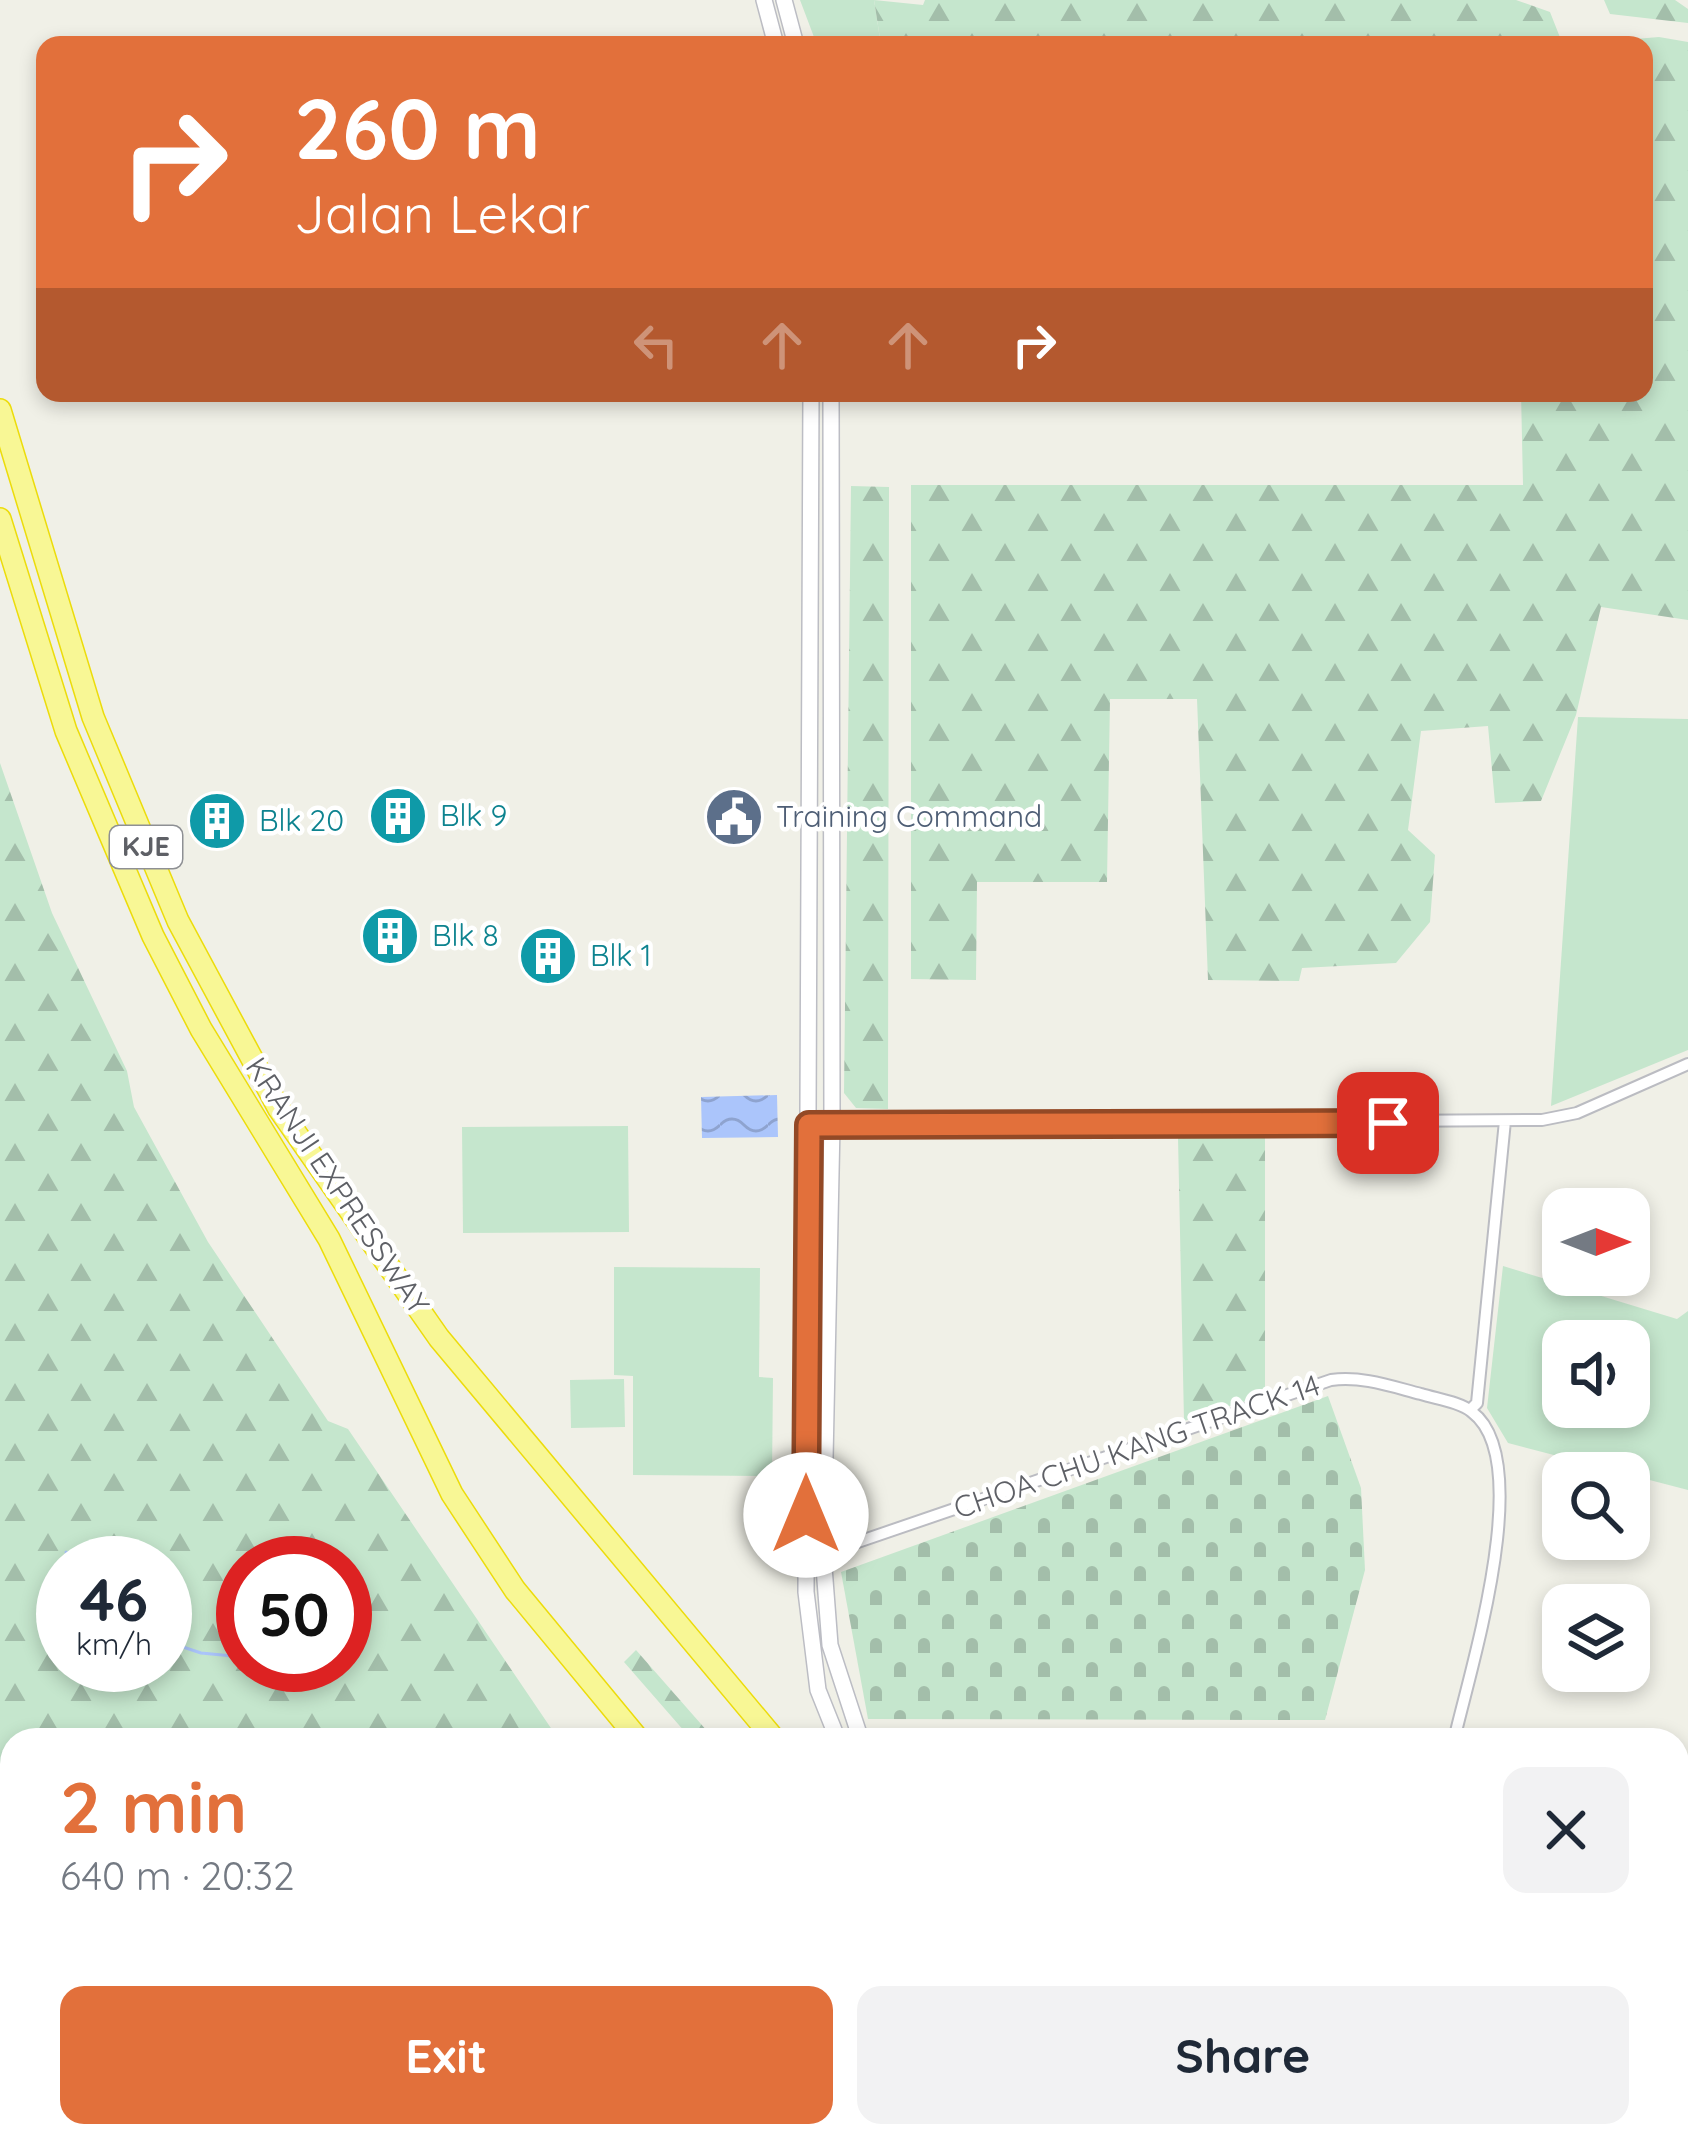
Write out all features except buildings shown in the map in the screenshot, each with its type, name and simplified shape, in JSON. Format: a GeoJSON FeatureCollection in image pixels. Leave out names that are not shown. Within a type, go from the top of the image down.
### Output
{"type":"FeatureCollection","features":[{"type":"Feature","properties":{"kind":"highway","name":"KRANJI EXPRESSWAY"},"geometry":{"type":"LineString","coordinates":[[0,410],[93,717],[178,921],[279,1109],[439,1338],[765,1728]]}},
{"type":"Feature","properties":{"kind":"highway","name":"KRANJI EXPRESSWAY"},"geometry":{"type":"LineString","coordinates":[[0,519],[66,730],[153,936],[191,1010],[254,1123],[328,1239],[452,1494],[515,1590],[629,1728]]}},
{"type":"Feature","properties":{"kind":"main road"},"geometry":{"type":"LineString","coordinates":[[764,0],[774,36]]}},
{"type":"Feature","properties":{"kind":"main road"},"geometry":{"type":"LineString","coordinates":[[784,0],[794,36]]}},
{"type":"Feature","properties":{"kind":"main road"},"geometry":{"type":"LineString","coordinates":[[811,402],[806,1559],[808,1639],[818,1690],[833,1728]]}},
{"type":"Feature","properties":{"kind":"main road"},"geometry":{"type":"LineString","coordinates":[[831,402],[835,738],[823,1554],[830,1645],[857,1728]]}},
{"type":"Feature","properties":{"kind":"main road"},"geometry":{"type":"LineString","coordinates":[[811,752],[823,740],[835,738]]}},
{"type":"Feature","properties":{"kind":"street"},"geometry":{"type":"LineString","coordinates":[[809,1125],[1505,1121],[1576,1113],[1688,1064]]}},
{"type":"Feature","properties":{"kind":"street"},"geometry":{"type":"LineString","coordinates":[[1457,1728],[1488,1594],[1500,1475],[1488,1431],[1471,1409],[1477,1402],[1505,1121]]}},
{"type":"Feature","properties":{"kind":"street","name":"CHOA CHU KANG TRACK 14"},"geometry":{"type":"LineString","coordinates":[[806,1559],[1331,1380],[1355,1377],[1471,1409]]}},
{"type":"Feature","properties":{"kind":"green space"},"geometry":{"type":"Polygon","coordinates":[[[800,0],[874,0],[880,36],[814,36],[800,0]]]}},
{"type":"Feature","properties":{"kind":"green space"},"geometry":{"type":"Polygon","coordinates":[[[874,0],[923,5],[925,0],[1516,0],[1550,12],[1559,36],[880,36],[874,0]]]}},
{"type":"Feature","properties":{"kind":"green space"},"geometry":{"type":"Polygon","coordinates":[[[1604,0],[1675,0],[1688,9],[1688,23],[1610,14],[1604,0]]]}},
{"type":"Feature","properties":{"kind":"green space"},"geometry":{"type":"Polygon","coordinates":[[[1653,38],[1688,42],[1688,620],[1601,607],[1576,715],[1541,801],[1495,803],[1488,726],[1421,731],[1408,830],[1435,855],[1430,922],[1396,963],[1302,968],[1299,981],[1208,980],[1197,699],[1110,699],[1107,882],[977,882],[976,980],[911,979],[911,485],[1523,485],[1521,402],[1653,402],[1653,38]]]}},
{"type":"Feature","properties":{"kind":"green space"},"geometry":{"type":"Polygon","coordinates":[[[851,486],[889,487],[888,1109],[856,1108],[844,1093],[851,486]]]}},
{"type":"Feature","properties":{"kind":"green space"},"geometry":{"type":"Polygon","coordinates":[[[1578,717],[1688,719],[1688,1050],[1551,1106],[1578,717]]]}},
{"type":"Feature","properties":{"kind":"green space"},"geometry":{"type":"Polygon","coordinates":[[[0,763],[52,913],[127,1071],[134,1107],[208,1242],[328,1421],[348,1429],[551,1728],[0,1728],[0,763]]]}},
{"type":"Feature","properties":{"kind":"green space"},"geometry":{"type":"Polygon","coordinates":[[[628,1126],[629,1232],[463,1233],[462,1127],[628,1126]]]}},
{"type":"Feature","properties":{"kind":"green space"},"geometry":{"type":"Polygon","coordinates":[[[1178,1138],[1265,1138],[1265,1395],[1184,1421],[1178,1138]]]}},
{"type":"Feature","properties":{"kind":"green space"},"geometry":{"type":"Polygon","coordinates":[[[1503,1266],[1542,1278],[1542,1296],[1601,1296],[1677,1319],[1688,1311],[1688,1490],[1650,1480],[1650,1452],[1542,1452],[1508,1443],[1487,1408],[1503,1266]]]}},
{"type":"Feature","properties":{"kind":"green space"},"geometry":{"type":"Polygon","coordinates":[[[614,1267],[760,1268],[759,1377],[773,1378],[772,1476],[633,1475],[633,1376],[614,1375],[614,1267]]]}},
{"type":"Feature","properties":{"kind":"green space"},"geometry":{"type":"Polygon","coordinates":[[[624,1379],[625,1427],[571,1428],[570,1380],[624,1379]]]}},
{"type":"Feature","properties":{"kind":"green space"},"geometry":{"type":"Polygon","coordinates":[[[1328,1396],[1361,1488],[1365,1570],[1325,1720],[868,1719],[841,1572],[1328,1396]]]}},
{"type":"Feature","properties":{"kind":"green space"},"geometry":{"type":"Polygon","coordinates":[[[636,1650],[704,1728],[682,1728],[624,1662],[636,1650]]]}},
{"type":"Feature","properties":{"kind":"water"},"geometry":{"type":"Polygon","coordinates":[[[777,1095],[778,1137],[702,1138],[701,1097],[777,1095]]]}},
{"type":"Feature","properties":{"kind":"waterway"},"geometry":{"type":"LineString","coordinates":[[192,1650],[216,1654]]}},
{"type":"Feature","properties":{"kind":"place","name":"Blk 9"},"geometry":{"type":"Point","coordinates":[398,816]}},
{"type":"Feature","properties":{"kind":"place","name":"Training Command"},"geometry":{"type":"Point","coordinates":[734,817]}},
{"type":"Feature","properties":{"kind":"place","name":"Blk 20"},"geometry":{"type":"Point","coordinates":[217,821]}},
{"type":"Feature","properties":{"kind":"place","name":"Blk 8"},"geometry":{"type":"Point","coordinates":[390,936]}},
{"type":"Feature","properties":{"kind":"place","name":"Blk 1"},"geometry":{"type":"Point","coordinates":[548,956]}},
{"type":"Feature","properties":{"kind":"route"},"geometry":{"type":"LineString","coordinates":[[806,1515],[809,1125],[1388,1123]]}}]}
